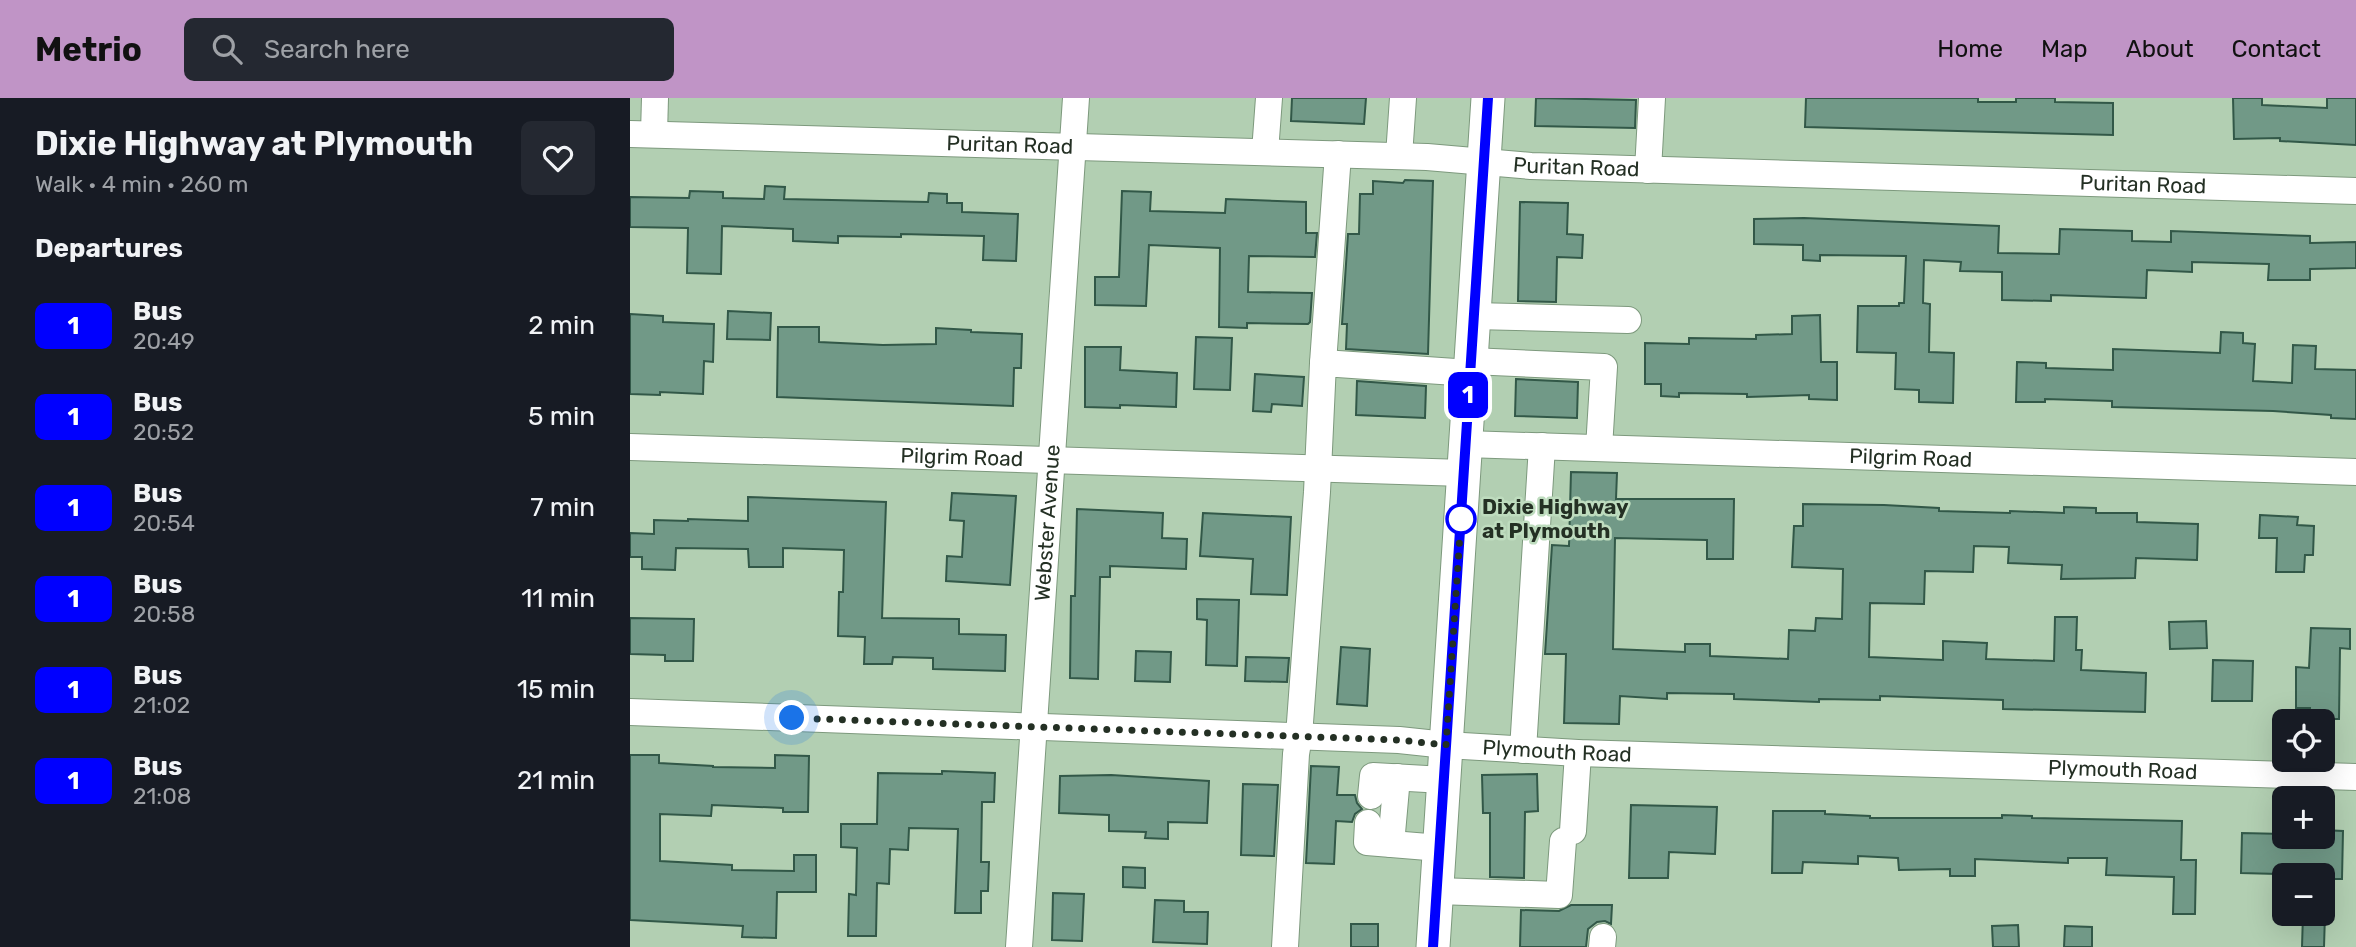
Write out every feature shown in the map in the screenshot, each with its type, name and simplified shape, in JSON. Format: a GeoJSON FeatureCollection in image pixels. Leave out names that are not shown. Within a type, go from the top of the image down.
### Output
{"type":"FeatureCollection","features":[{"type":"Feature","properties":{"kind":"main road"},"geometry":{"type":"LineString","coordinates":[[1433,947],[1488,98]]}},
{"type":"Feature","properties":{"kind":"street"},"geometry":{"type":"LineString","coordinates":[[642,134],[655,98]]}},
{"type":"Feature","properties":{"kind":"street","name":"Webster Avenue"},"geometry":{"type":"LineString","coordinates":[[1019,947],[1076,98]]}},
{"type":"Feature","properties":{"kind":"street"},"geometry":{"type":"LineString","coordinates":[[1265,152],[1269,98]]}},
{"type":"Feature","properties":{"kind":"street"},"geometry":{"type":"LineString","coordinates":[[1399,156],[1403,98]]}},
{"type":"Feature","properties":{"kind":"street"},"geometry":{"type":"LineString","coordinates":[[1648,170],[1652,98]]}},
{"type":"Feature","properties":{"kind":"street","name":"Puritan Road"},"geometry":{"type":"LineString","coordinates":[[642,134],[1399,156],[1648,170],[2356,191]]}},
{"type":"Feature","properties":{"kind":"street"},"geometry":{"type":"LineString","coordinates":[[1285,947],[1338,154]]}},
{"type":"Feature","properties":{"kind":"street"},"geometry":{"type":"LineString","coordinates":[[1474,316],[1628,320]]}},
{"type":"Feature","properties":{"kind":"street"},"geometry":{"type":"LineString","coordinates":[[1323,363],[1604,367],[1599,448]]}},
{"type":"Feature","properties":{"kind":"street"},"geometry":{"type":"LineString","coordinates":[[1523,750],[1542,446]]}},
{"type":"Feature","properties":{"kind":"street","name":"Pilgrim Road"},"geometry":{"type":"LineString","coordinates":[[630,447],[1318,469],[1465,458],[1542,446],[2356,472]]}},
{"type":"Feature","properties":{"kind":"street","name":"Plymouth Road"},"geometry":{"type":"LineString","coordinates":[[630,712],[1375,739],[1578,753],[2356,778]]}},
{"type":"Feature","properties":{"kind":"street"},"geometry":{"type":"LineString","coordinates":[[1375,739],[1391,844]]}},
{"type":"Feature","properties":{"kind":"street"},"geometry":{"type":"LineString","coordinates":[[1437,891],[1559,895],[1578,753]]}},
{"type":"Feature","properties":{"kind":"street"},"geometry":{"type":"LineString","coordinates":[[1380,783],[1444,780]]}},
{"type":"Feature","properties":{"kind":"street"},"geometry":{"type":"LineString","coordinates":[[1368,823],[1367,842],[1440,848]]}},
{"type":"Feature","properties":{"kind":"building"},"geometry":{"type":"Polygon","coordinates":[[[1292,98],[1366,98],[1364,124],[1291,121],[1292,98]]]}},
{"type":"Feature","properties":{"kind":"building"},"geometry":{"type":"Polygon","coordinates":[[[1536,98],[1636,100],[1635,128],[1535,126],[1536,98]]]}},
{"type":"Feature","properties":{"kind":"building"},"geometry":{"type":"Polygon","coordinates":[[[1806,98],[1978,98],[1978,102],[2016,102],[2016,98],[2055,98],[2055,102],[2113,103],[2113,135],[1805,127],[1806,98]]]}},
{"type":"Feature","properties":{"kind":"building"},"geometry":{"type":"Polygon","coordinates":[[[2233,98],[2262,98],[2262,105],[2327,108],[2327,98],[2356,98],[2356,145],[2280,141],[2280,138],[2234,139],[2233,98]]]}},
{"type":"Feature","properties":{"kind":"building"},"geometry":{"type":"Polygon","coordinates":[[[1405,180],[1433,181],[1428,354],[1346,349],[1347,324],[1342,324],[1348,234],[1359,234],[1360,194],[1373,194],[1373,181],[1403,183],[1405,180]]]}},
{"type":"Feature","properties":{"kind":"building"},"geometry":{"type":"Polygon","coordinates":[[[765,186],[785,187],[784,199],[928,202],[929,193],[947,194],[947,203],[962,203],[962,212],[1018,214],[1016,261],[983,260],[984,236],[838,236],[838,243],[793,241],[793,229],[722,226],[721,274],[687,273],[688,228],[630,227],[630,197],[689,198],[690,191],[723,192],[723,198],[764,199],[765,186]]]}},
{"type":"Feature","properties":{"kind":"building"},"geometry":{"type":"Polygon","coordinates":[[[1122,191],[1151,192],[1150,211],[1225,213],[1226,199],[1306,202],[1306,233],[1317,233],[1315,257],[1249,256],[1248,292],[1312,293],[1310,322],[1247,323],[1247,328],[1219,327],[1220,248],[1149,245],[1146,306],[1095,305],[1095,277],[1119,277],[1122,191]]]}},
{"type":"Feature","properties":{"kind":"building"},"geometry":{"type":"Polygon","coordinates":[[[1520,202],[1568,203],[1567,234],[1583,235],[1582,258],[1557,257],[1556,302],[1518,301],[1520,202]]]}},
{"type":"Feature","properties":{"kind":"building"},"geometry":{"type":"Polygon","coordinates":[[[1804,218],[1999,226],[1998,253],[2059,254],[2060,229],[2132,231],[2132,241],[2171,242],[2171,231],[2310,236],[2310,243],[2356,242],[2356,268],[2310,269],[2310,280],[2268,280],[2269,264],[2192,262],[2192,272],[2147,270],[2146,298],[2051,295],[2051,301],[2002,300],[2002,272],[1960,271],[1961,262],[1924,260],[1923,303],[1930,304],[1929,352],[1954,353],[1953,403],[1919,402],[1919,390],[1895,389],[1896,353],[1857,352],[1858,306],[1899,306],[1899,303],[1904,303],[1906,256],[1820,255],[1820,261],[1803,260],[1803,245],[1754,244],[1754,219],[1804,218]]]}},
{"type":"Feature","properties":{"kind":"building"},"geometry":{"type":"Polygon","coordinates":[[[728,311],[771,313],[770,340],[727,339],[728,311]]]}},
{"type":"Feature","properties":{"kind":"building"},"geometry":{"type":"Polygon","coordinates":[[[630,314],[663,316],[663,322],[714,324],[713,362],[704,361],[703,394],[630,394],[630,314]]]}},
{"type":"Feature","properties":{"kind":"building"},"geometry":{"type":"Polygon","coordinates":[[[1820,315],[1821,362],[1837,362],[1837,400],[1809,399],[1809,395],[1747,397],[1747,394],[1679,393],[1679,397],[1661,396],[1661,384],[1645,384],[1645,343],[1689,344],[1689,338],[1756,339],[1756,335],[1792,334],[1792,316],[1820,315]]]}},
{"type":"Feature","properties":{"kind":"building"},"geometry":{"type":"Polygon","coordinates":[[[778,327],[819,327],[819,342],[883,345],[936,344],[936,328],[1022,334],[1021,368],[1014,368],[1013,406],[777,397],[778,327]]]}},
{"type":"Feature","properties":{"kind":"building"},"geometry":{"type":"Polygon","coordinates":[[[2221,332],[2243,333],[2243,343],[2255,344],[2253,381],[2292,383],[2293,345],[2316,346],[2315,369],[2356,370],[2356,419],[2273,411],[2112,407],[2112,401],[2045,399],[2045,402],[2016,402],[2017,362],[2046,363],[2046,368],[2113,370],[2113,349],[2220,353],[2221,332]]]}},
{"type":"Feature","properties":{"kind":"building"},"geometry":{"type":"Polygon","coordinates":[[[1196,337],[1232,338],[1230,390],[1194,389],[1196,337]]]}},
{"type":"Feature","properties":{"kind":"building"},"geometry":{"type":"Polygon","coordinates":[[[1085,347],[1121,347],[1120,370],[1177,373],[1176,407],[1085,407],[1085,347]]]}},
{"type":"Feature","properties":{"kind":"building"},"geometry":{"type":"Polygon","coordinates":[[[1255,374],[1304,377],[1302,406],[1272,404],[1271,412],[1253,411],[1255,374]]]}},
{"type":"Feature","properties":{"kind":"building"},"geometry":{"type":"Polygon","coordinates":[[[1516,379],[1578,382],[1577,418],[1515,416],[1516,379]]]}},
{"type":"Feature","properties":{"kind":"building"},"geometry":{"type":"Polygon","coordinates":[[[1357,381],[1426,386],[1425,418],[1356,415],[1357,381]]]}},
{"type":"Feature","properties":{"kind":"building"},"geometry":{"type":"Polygon","coordinates":[[[1571,472],[1617,473],[1616,499],[1734,499],[1733,559],[1707,559],[1707,540],[1615,538],[1613,649],[1685,652],[1685,644],[1710,644],[1710,656],[1788,659],[1789,630],[1815,631],[1816,618],[1842,619],[1843,569],[1792,567],[1794,526],[1803,526],[1803,504],[1884,505],[1939,508],[1939,511],[2010,513],[2064,513],[2064,507],[2096,508],[2096,513],[2137,513],[2137,522],[2198,524],[2197,560],[2136,558],[2135,578],[2061,579],[2062,565],[2008,563],[2009,547],[1974,546],[1973,572],[1925,571],[1924,604],[1870,603],[1869,657],[1943,660],[1943,641],[1987,643],[1986,659],[2054,661],[2055,617],[2077,617],[2076,650],[2082,650],[2081,670],[2146,673],[2145,712],[2003,709],[2003,700],[1880,696],[1880,700],[1819,699],[1819,702],[1734,699],[1734,694],[1667,693],[1667,699],[1620,696],[1619,724],[1564,723],[1566,654],[1545,654],[1552,545],[1569,546],[1571,472]]]}},
{"type":"Feature","properties":{"kind":"building"},"geometry":{"type":"Polygon","coordinates":[[[952,493],[1016,496],[1010,585],[946,581],[947,556],[962,557],[964,521],[950,520],[952,493]]]}},
{"type":"Feature","properties":{"kind":"building"},"geometry":{"type":"Polygon","coordinates":[[[748,497],[886,502],[882,618],[959,619],[959,634],[1006,635],[1005,671],[933,669],[933,658],[893,657],[892,664],[864,664],[865,637],[838,636],[844,550],[783,548],[783,567],[749,567],[748,549],[676,548],[675,570],[642,569],[642,557],[630,557],[630,533],[654,534],[654,520],[748,521],[748,497]]]}},
{"type":"Feature","properties":{"kind":"building"},"geometry":{"type":"Polygon","coordinates":[[[1077,509],[1163,513],[1162,538],[1187,539],[1186,569],[1110,566],[1110,577],[1100,577],[1098,679],[1070,678],[1071,596],[1075,596],[1077,509]]]}},
{"type":"Feature","properties":{"kind":"building"},"geometry":{"type":"Polygon","coordinates":[[[1203,513],[1291,517],[1287,595],[1251,594],[1253,559],[1200,556],[1203,513]]]}},
{"type":"Feature","properties":{"kind":"building"},"geometry":{"type":"Polygon","coordinates":[[[2260,515],[2298,517],[2297,525],[2314,526],[2313,555],[2305,555],[2304,572],[2276,572],[2277,538],[2259,538],[2260,515]]]}},
{"type":"Feature","properties":{"kind":"building"},"geometry":{"type":"Polygon","coordinates":[[[1197,599],[1239,600],[1237,666],[1206,665],[1207,620],[1197,619],[1197,599]]]}},
{"type":"Feature","properties":{"kind":"building"},"geometry":{"type":"Polygon","coordinates":[[[630,618],[694,619],[693,661],[665,661],[665,655],[630,654],[630,618]]]}},
{"type":"Feature","properties":{"kind":"building"},"geometry":{"type":"Polygon","coordinates":[[[2206,621],[2207,648],[2170,649],[2169,622],[2206,621]]]}},
{"type":"Feature","properties":{"kind":"building"},"geometry":{"type":"Polygon","coordinates":[[[2311,628],[2350,629],[2350,649],[2340,648],[2339,719],[2335,719],[2335,709],[2296,708],[2296,667],[2309,668],[2311,628]]]}},
{"type":"Feature","properties":{"kind":"building"},"geometry":{"type":"Polygon","coordinates":[[[1341,647],[1370,649],[1367,706],[1337,704],[1341,647]]]}},
{"type":"Feature","properties":{"kind":"building"},"geometry":{"type":"Polygon","coordinates":[[[1136,651],[1171,652],[1170,682],[1135,681],[1136,651]]]}},
{"type":"Feature","properties":{"kind":"building"},"geometry":{"type":"Polygon","coordinates":[[[1246,657],[1289,658],[1287,682],[1245,681],[1246,657]]]}},
{"type":"Feature","properties":{"kind":"building"},"geometry":{"type":"Polygon","coordinates":[[[2213,660],[2253,661],[2252,701],[2212,701],[2213,660]]]}},
{"type":"Feature","properties":{"kind":"building"},"geometry":{"type":"Polygon","coordinates":[[[630,755],[659,755],[659,763],[775,768],[775,755],[809,756],[808,812],[783,812],[783,808],[712,805],[711,816],[660,814],[660,861],[732,865],[732,870],[794,871],[794,855],[816,855],[816,892],[777,892],[776,938],[742,937],[743,926],[630,920],[630,755]]]}},
{"type":"Feature","properties":{"kind":"building"},"geometry":{"type":"Polygon","coordinates":[[[1311,766],[1339,767],[1337,795],[1355,795],[1362,809],[1355,814],[1352,822],[1336,821],[1334,864],[1306,863],[1311,766]]]}},
{"type":"Feature","properties":{"kind":"building"},"geometry":{"type":"Polygon","coordinates":[[[942,771],[995,773],[994,802],[982,802],[981,862],[989,862],[988,891],[981,891],[981,913],[955,913],[958,829],[909,828],[908,850],[890,849],[889,884],[877,883],[876,936],[848,936],[849,894],[856,895],[857,848],[841,847],[841,824],[877,824],[878,773],[942,774],[942,771]]]}},
{"type":"Feature","properties":{"kind":"building"},"geometry":{"type":"Polygon","coordinates":[[[1537,774],[1538,811],[1525,812],[1524,878],[1490,877],[1490,813],[1483,813],[1482,775],[1537,774]]]}},
{"type":"Feature","properties":{"kind":"building"},"geometry":{"type":"Polygon","coordinates":[[[1111,775],[1209,781],[1207,823],[1168,822],[1168,839],[1145,838],[1146,832],[1109,831],[1109,815],[1059,813],[1060,776],[1111,775]]]}},
{"type":"Feature","properties":{"kind":"building"},"geometry":{"type":"Polygon","coordinates":[[[1243,784],[1278,785],[1274,856],[1241,855],[1243,784]]]}},
{"type":"Feature","properties":{"kind":"building"},"geometry":{"type":"Polygon","coordinates":[[[1631,805],[1717,807],[1715,854],[1669,852],[1668,878],[1629,878],[1631,805]]]}},
{"type":"Feature","properties":{"kind":"building"},"geometry":{"type":"Polygon","coordinates":[[[1773,811],[1825,811],[1825,814],[1870,818],[2002,818],[2002,815],[2182,821],[2181,860],[2196,860],[2195,914],[2173,914],[2174,877],[2106,875],[2107,858],[2068,858],[2068,863],[1975,859],[1975,876],[1950,876],[1950,869],[1899,870],[1898,858],[1858,856],[1858,864],[1803,862],[1802,873],[1772,873],[1773,811]]]}},
{"type":"Feature","properties":{"kind":"building"},"geometry":{"type":"Polygon","coordinates":[[[2335,831],[2343,831],[2342,879],[2335,879],[2335,863],[2272,863],[2272,874],[2241,873],[2242,833],[2272,834],[2272,849],[2335,849],[2335,831]]]}},
{"type":"Feature","properties":{"kind":"building"},"geometry":{"type":"Polygon","coordinates":[[[1123,867],[1145,868],[1145,888],[1123,887],[1123,867]]]}},
{"type":"Feature","properties":{"kind":"building"},"geometry":{"type":"Polygon","coordinates":[[[1053,893],[1084,894],[1082,941],[1052,940],[1053,893]]]}},
{"type":"Feature","properties":{"kind":"building"},"geometry":{"type":"Polygon","coordinates":[[[1155,900],[1184,901],[1184,912],[1208,912],[1207,944],[1153,942],[1155,900]]]}},
{"type":"Feature","properties":{"kind":"building"},"geometry":{"type":"Polygon","coordinates":[[[1571,905],[1612,905],[1611,924],[1605,921],[1597,922],[1588,929],[1586,947],[1520,947],[1521,910],[1559,911],[1571,905]]]}},
{"type":"Feature","properties":{"kind":"building"},"geometry":{"type":"Polygon","coordinates":[[[1351,924],[1378,924],[1378,947],[1351,947],[1351,924]]]}},
{"type":"Feature","properties":{"kind":"building"},"geometry":{"type":"Polygon","coordinates":[[[2018,925],[2019,947],[1993,947],[1992,926],[2018,925]]]}},
{"type":"Feature","properties":{"kind":"building"},"geometry":{"type":"Polygon","coordinates":[[[2065,926],[2092,927],[2092,947],[2064,947],[2065,926]]]}},
{"type":"Feature","properties":{"kind":"building"},"geometry":{"type":"Polygon","coordinates":[[[2303,926],[2325,926],[2324,947],[2302,947],[2303,926]]]}},
{"type":"Feature","properties":{"kind":"bus line","name":"1"},"geometry":{"type":"LineString","coordinates":[[1433,947],[1488,98]]}},
{"type":"Feature","properties":{"kind":"place","name":"Dixie Highway at Plymouth"},"geometry":{"type":"Point","coordinates":[1461,519]}},
{"type":"Feature","properties":{"kind":"route"},"geometry":{"type":"LineString","coordinates":[[792,718],[1399,740],[1446,745],[1461,519]]}}]}
